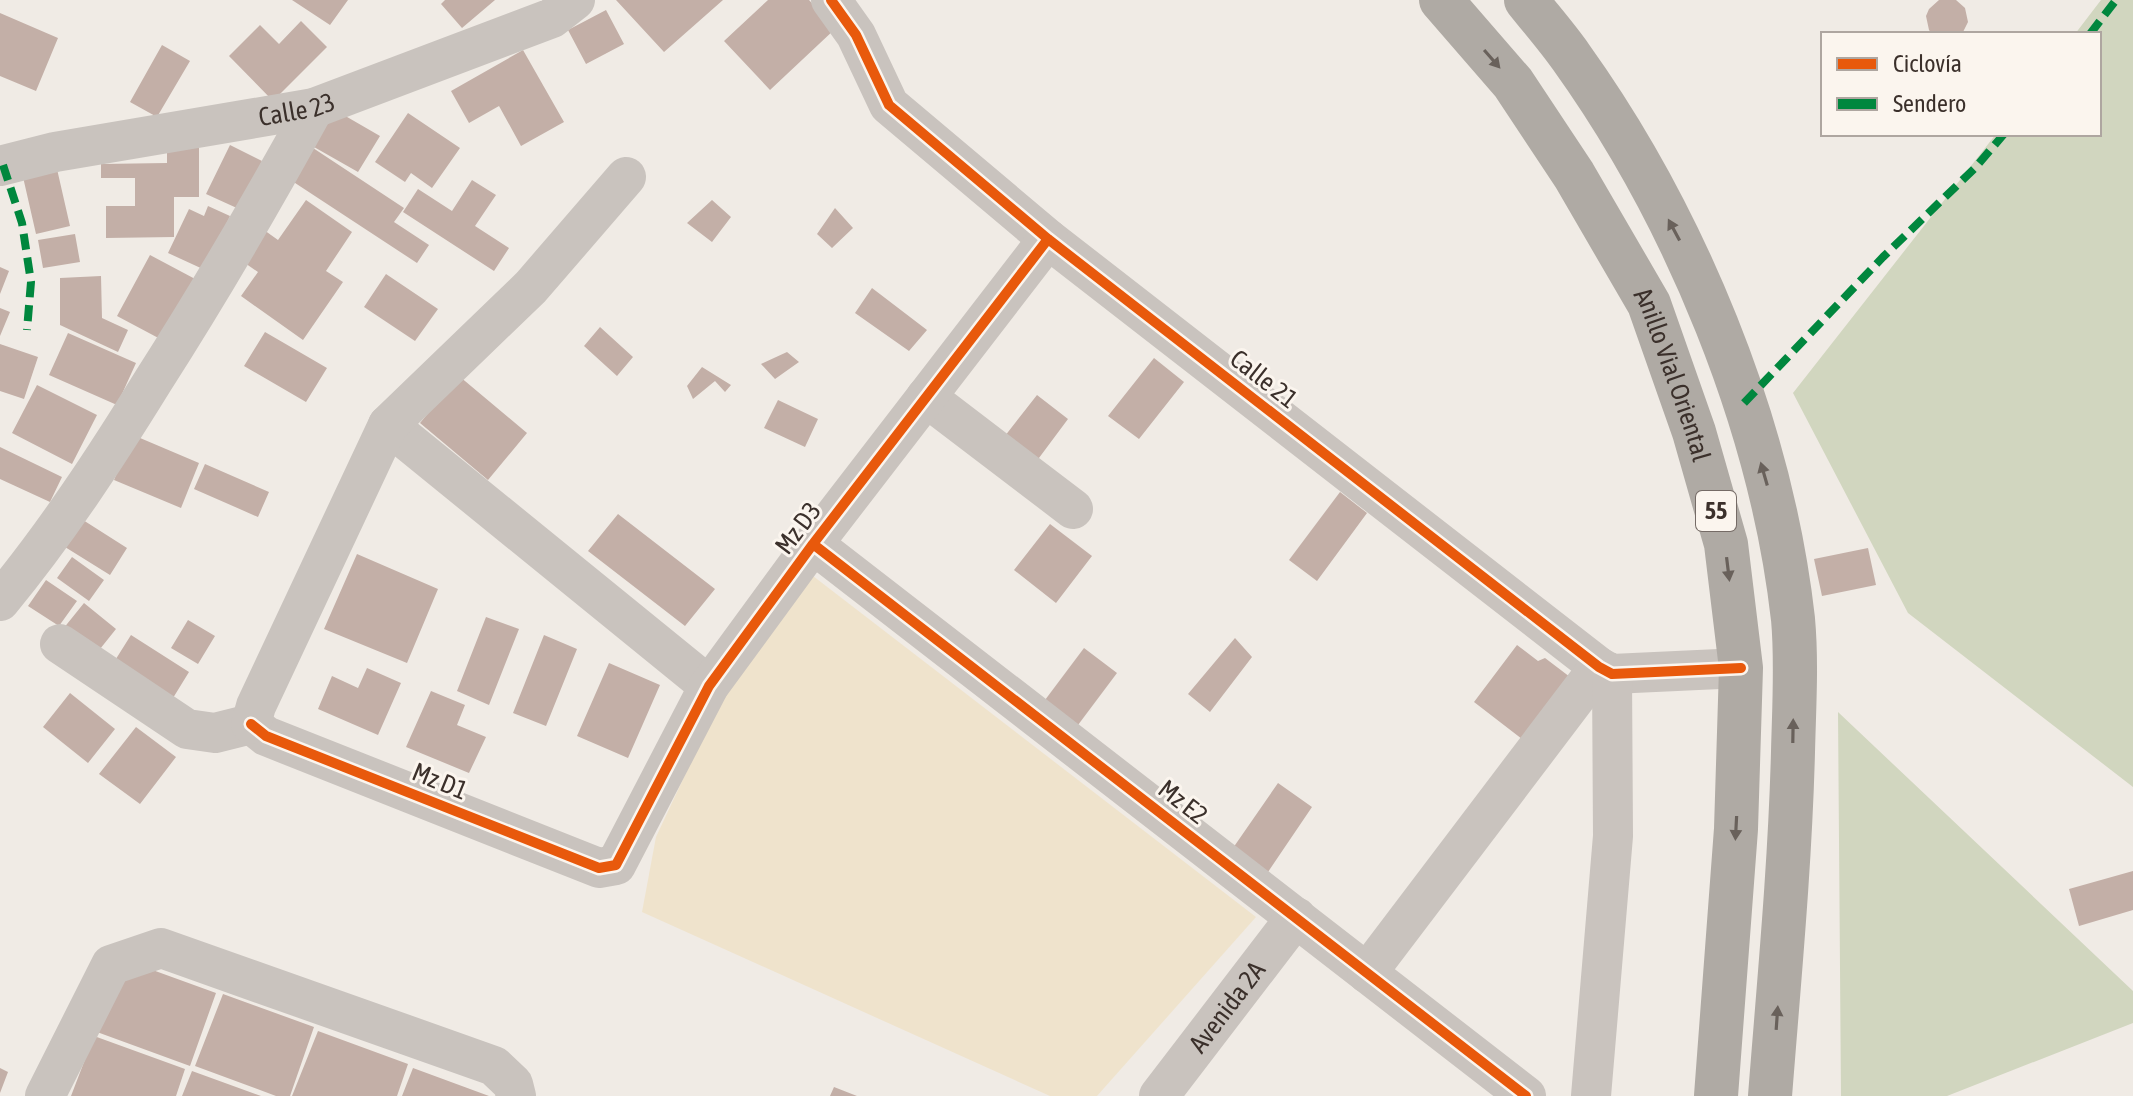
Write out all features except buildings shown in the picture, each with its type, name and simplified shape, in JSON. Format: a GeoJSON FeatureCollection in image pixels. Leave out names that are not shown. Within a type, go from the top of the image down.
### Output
{"type":"FeatureCollection","features":[{"type":"Feature","properties":{"kind":"highway","name":"Anillo Vial Oriental"},"geometry":{"type":"LineString","coordinates":[[1441,0],[1513,83],[1574,175],[1649,304],[1694,432],[1726,544],[1741,668],[1736,829],[1716,1096]]}},
{"type":"Feature","properties":{"kind":"highway","name":"55"},"geometry":{"type":"LineString","coordinates":[[1526,0],[1571,56],[1635,156],[1692,264],[1744,403],[1778,525],[1793,621],[1795,674],[1790,839],[1770,1096]]}},
{"type":"Feature","properties":{"kind":"street","name":"Calle 23"},"geometry":{"type":"LineString","coordinates":[[0,166],[55,152],[314,108],[552,18],[575,0]]}},
{"type":"Feature","properties":{"kind":"street","name":"Calle 21"},"geometry":{"type":"LineString","coordinates":[[831,0],[856,35],[889,105],[1048,239],[1605,671]]}},
{"type":"Feature","properties":{"kind":"street"},"geometry":{"type":"LineString","coordinates":[[0,601],[38,555],[96,473],[231,257],[314,108]]}},
{"type":"Feature","properties":{"kind":"street"},"geometry":{"type":"LineString","coordinates":[[60,644],[187,729],[215,733],[251,724],[256,706],[388,425],[531,287],[626,177]]}},
{"type":"Feature","properties":{"kind":"street","name":"Mz D3"},"geometry":{"type":"LineString","coordinates":[[616,865],[709,686],[813,544],[1048,239]]}},
{"type":"Feature","properties":{"kind":"street"},"geometry":{"type":"LineString","coordinates":[[926,397],[1073,509]]}},
{"type":"Feature","properties":{"kind":"street"},"geometry":{"type":"LineString","coordinates":[[388,425],[709,686]]}},
{"type":"Feature","properties":{"kind":"street","name":"Mz E2"},"geometry":{"type":"LineString","coordinates":[[813,544],[1526,1096]]}},
{"type":"Feature","properties":{"kind":"street"},"geometry":{"type":"LineString","coordinates":[[1605,671],[1741,668]]}},
{"type":"Feature","properties":{"kind":"street"},"geometry":{"type":"LineString","coordinates":[[1367,973],[1605,671]]}},
{"type":"Feature","properties":{"kind":"street"},"geometry":{"type":"LineString","coordinates":[[1591,1096],[1613,836],[1605,671]]}},
{"type":"Feature","properties":{"kind":"street","name":"Mz D1"},"geometry":{"type":"LineString","coordinates":[[251,724],[266,736],[599,868],[616,865]]}},
{"type":"Feature","properties":{"kind":"street","name":"Avenida 2A"},"geometry":{"type":"LineString","coordinates":[[1159,1096],[1296,917]]}},
{"type":"Feature","properties":{"kind":"street"},"geometry":{"type":"LineString","coordinates":[[45,1096],[111,965],[161,948],[494,1066],[513,1084],[516,1096]]}},
{"type":"Feature","properties":{"kind":"green space"},"geometry":{"type":"Polygon","coordinates":[[[2101,0],[2133,0],[2133,787],[1908,613],[1793,393],[1994,136],[2101,136],[2101,32],[2077,32],[2101,0]]]}},
{"type":"Feature","properties":{"kind":"green space"},"geometry":{"type":"Polygon","coordinates":[[[1838,712],[2133,991],[2133,1023],[1947,1096],[1841,1096],[1838,712]]]}},
{"type":"Feature","properties":{"kind":"sand"},"geometry":{"type":"Polygon","coordinates":[[[813,576],[1256,917],[1097,1096],[1050,1096],[642,912],[656,837],[728,683],[813,576]]]}},
{"type":"Feature","properties":{"kind":"marked path"},"geometry":{"type":"LineString","coordinates":[[2092,32],[2116,0]]}},
{"type":"Feature","properties":{"kind":"marked path"},"geometry":{"type":"LineString","coordinates":[[1744,403],[1883,257],[1974,169],[2002,136]]}},
{"type":"Feature","properties":{"kind":"marked path"},"geometry":{"type":"LineString","coordinates":[[3,165],[22,223],[31,282],[27,330]]}},
{"type":"Feature","properties":{"kind":"cycle path"},"geometry":{"type":"LineString","coordinates":[[831,0],[856,35],[889,105],[1048,239],[1599,667],[1612,674],[1741,668]]}},
{"type":"Feature","properties":{"kind":"cycle path"},"geometry":{"type":"LineString","coordinates":[[251,724],[266,736],[599,868],[616,865],[709,686],[813,544],[1048,239]]}},
{"type":"Feature","properties":{"kind":"cycle path"},"geometry":{"type":"LineString","coordinates":[[813,544],[1526,1096]]}}]}
